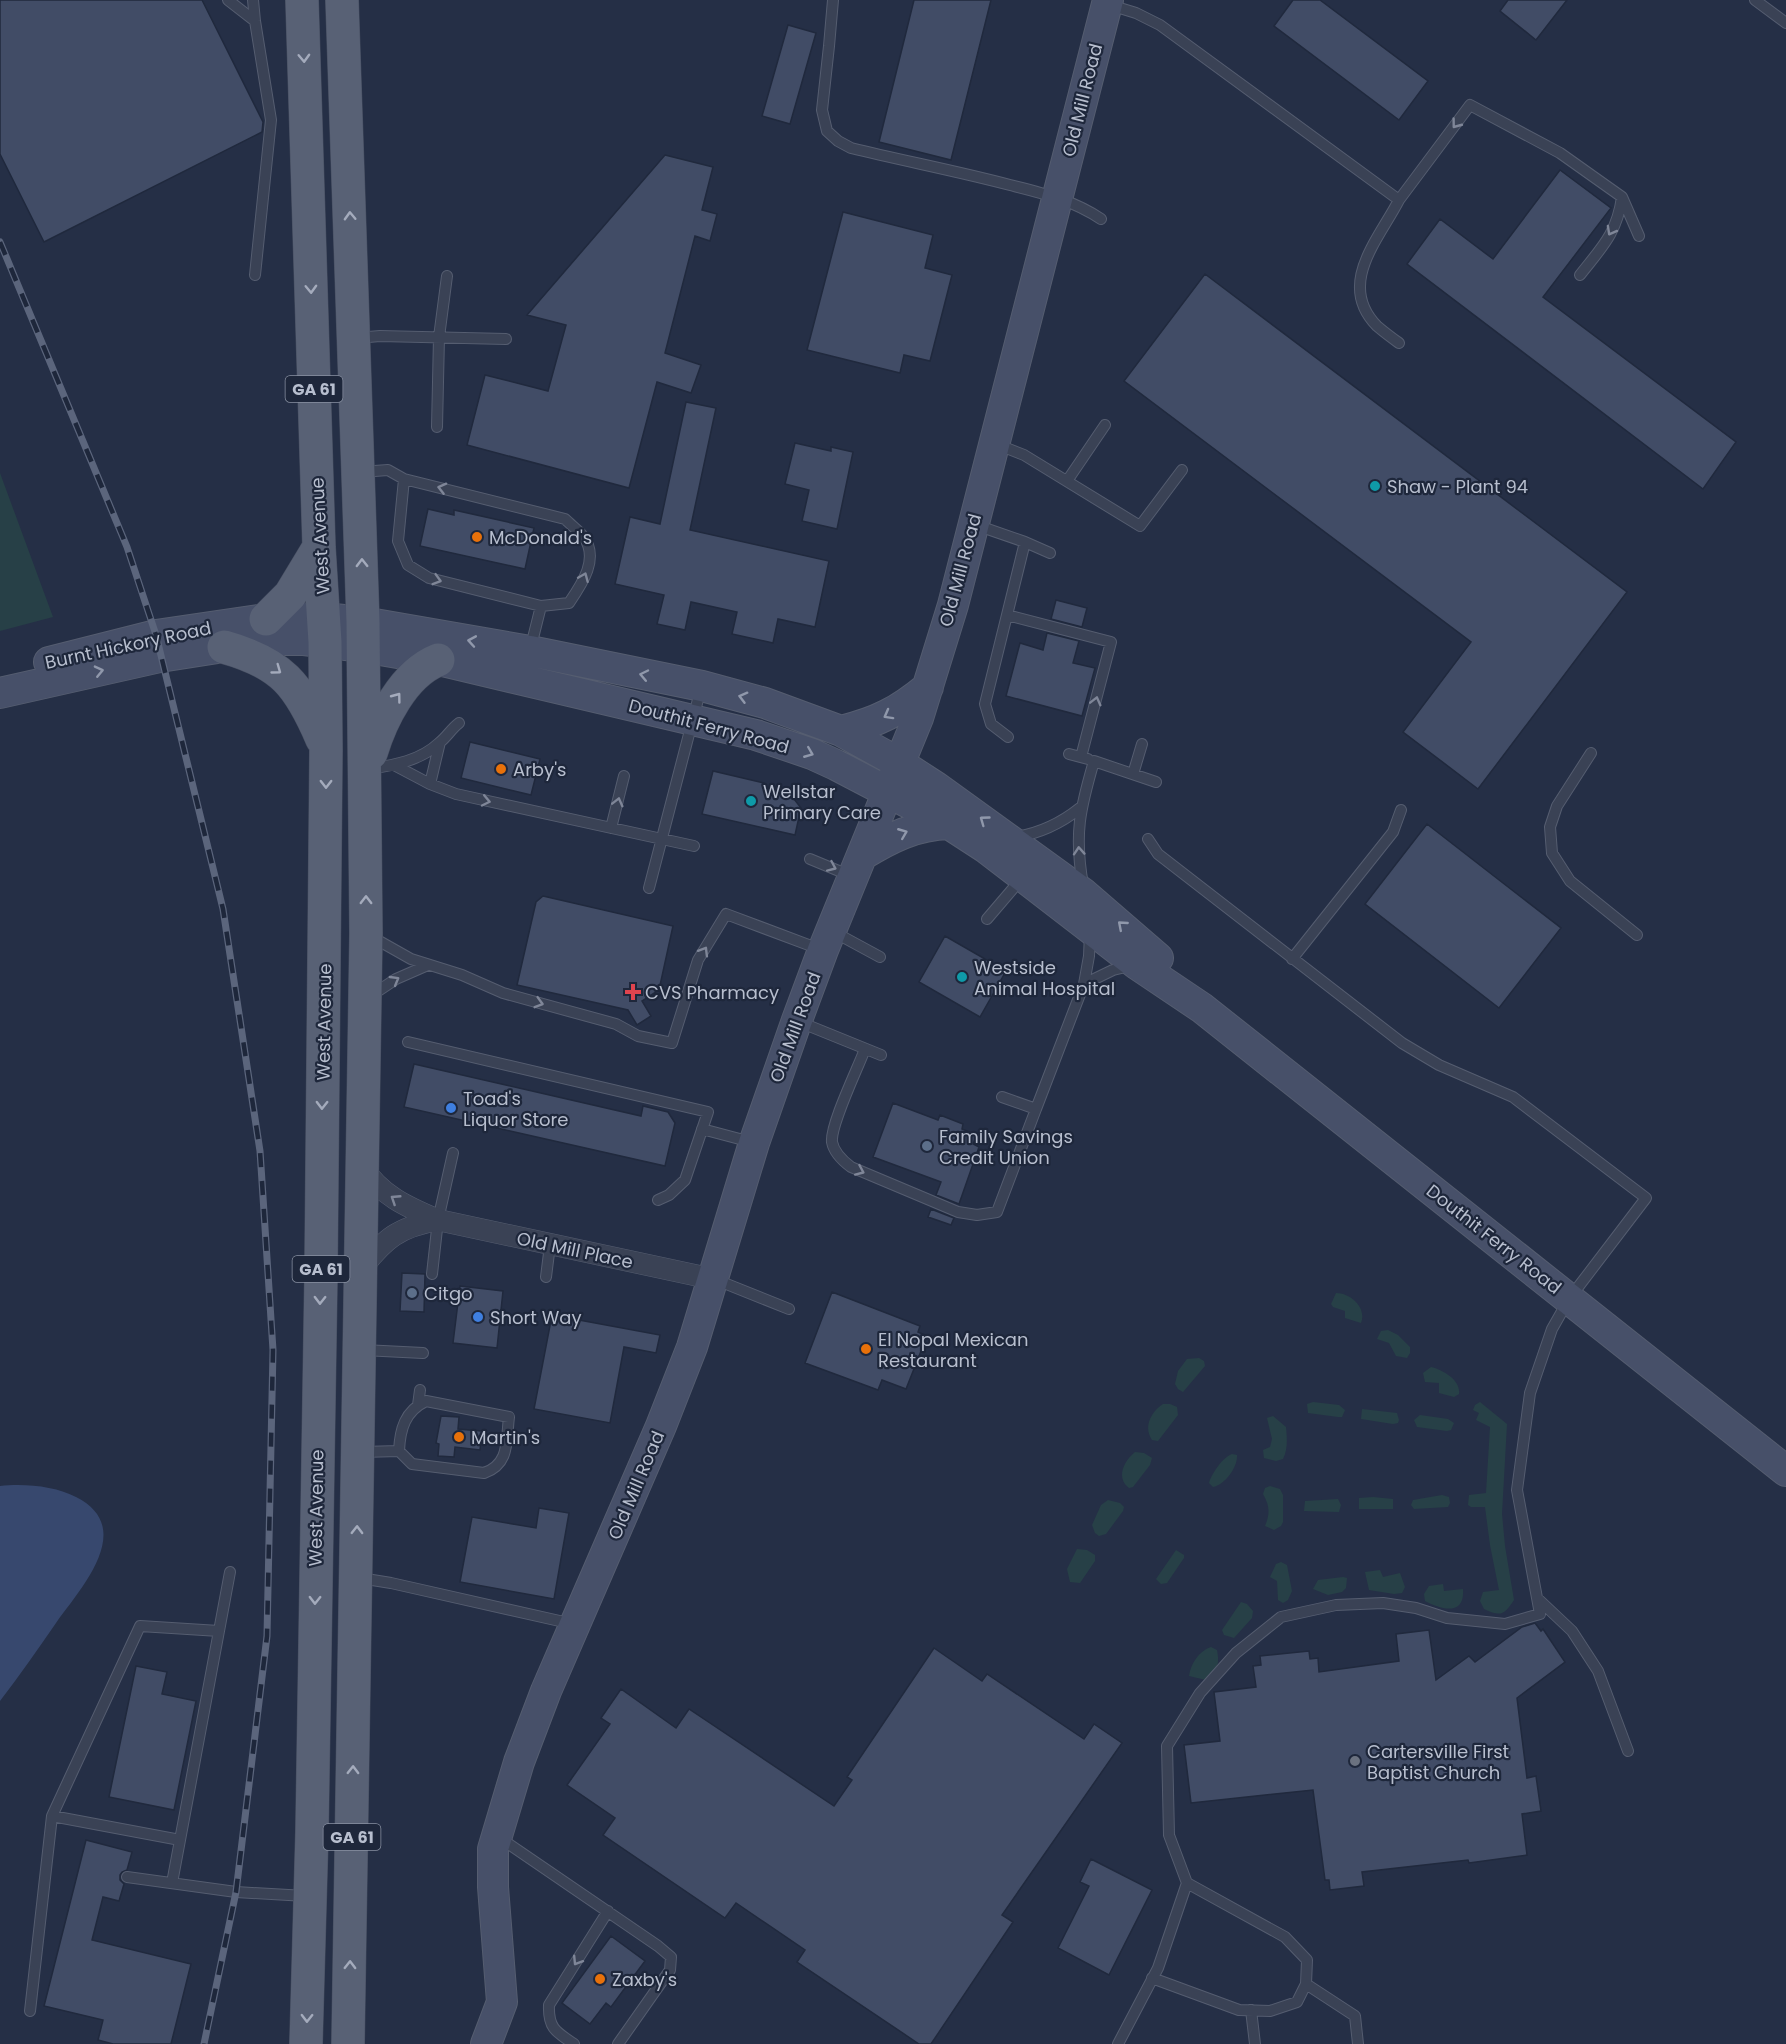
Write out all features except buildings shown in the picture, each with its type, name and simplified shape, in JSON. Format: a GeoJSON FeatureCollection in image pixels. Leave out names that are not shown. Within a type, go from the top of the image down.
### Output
{"type":"FeatureCollection","features":[{"type":"Feature","properties":{"kind":"main road","name":"West Avenue"},"geometry":{"type":"LineString","coordinates":[[302,0],[319,547],[324,630],[326,750],[321,1273],[306,2044]]}},
{"type":"Feature","properties":{"kind":"main road","name":"GA 61"},"geometry":{"type":"LineString","coordinates":[[345,10],[363,634],[380,767],[366,933],[348,2044]]}},
{"type":"Feature","properties":{"kind":"main road"},"geometry":{"type":"LineString","coordinates":[[266,619],[290,595],[319,547]]}},
{"type":"Feature","properties":{"kind":"main road"},"geometry":{"type":"LineString","coordinates":[[224,647],[243,652],[264,662],[286,677],[305,703],[326,750]]}},
{"type":"Feature","properties":{"kind":"main road"},"geometry":{"type":"LineString","coordinates":[[380,767],[378,730],[392,703],[420,672],[438,660]]}},
{"type":"Feature","properties":{"kind":"main road"},"geometry":{"type":"LineString","coordinates":[[349,2007],[372,2044]]}},
{"type":"Feature","properties":{"kind":"street","name":"Old Mill Road"},"geometry":{"type":"LineString","coordinates":[[486,2044],[502,2002],[493,1887],[493,1849],[519,1762],[546,1691],[661,1426],[692,1347],[754,1143],[797,1020],[928,687],[953,605],[1107,2]]}},
{"type":"Feature","properties":{"kind":"street","name":"Burnt Hickory Road"},"geometry":{"type":"LineString","coordinates":[[0,674],[156,635],[266,619],[324,630],[363,634]]}},
{"type":"Feature","properties":{"kind":"street","name":"Burnt Hickory Road"},"geometry":{"type":"LineString","coordinates":[[0,693],[160,657],[282,640],[324,630]]}},
{"type":"Feature","properties":{"kind":"street","name":"Douthit Ferry Road"},"geometry":{"type":"LineString","coordinates":[[363,634],[438,660],[526,665],[702,686],[785,709],[841,731],[899,763],[1009,838],[1084,894],[1159,958],[1202,1008]]}},
{"type":"Feature","properties":{"kind":"street","name":"Douthit Ferry Road"},"geometry":{"type":"LineString","coordinates":[[363,634],[526,665],[693,720],[785,744],[836,765],[949,824],[987,848],[1138,965],[1202,1008],[1786,1471]]}},
{"type":"Feature","properties":{"kind":"street"},"geometry":{"type":"LineString","coordinates":[[841,731],[878,721],[906,705],[928,687]]}},
{"type":"Feature","properties":{"kind":"street"},"geometry":{"type":"LineString","coordinates":[[857,866],[898,834],[924,826],[949,824]]}},
{"type":"Feature","properties":{"kind":"street","name":"Old Mill Place"},"geometry":{"type":"LineString","coordinates":[[362,1165],[377,1186],[391,1197],[407,1207],[438,1220],[713,1279]]}},
{"type":"Feature","properties":{"kind":"street","name":"Old Mill Place"},"geometry":{"type":"LineString","coordinates":[[361,1269],[383,1242],[396,1233],[422,1223],[438,1220]]}},
{"type":"Feature","properties":{"kind":"lane"},"geometry":{"type":"LineString","coordinates":[[228,0],[255,21]]}},
{"type":"Feature","properties":{"kind":"lane"},"geometry":{"type":"LineString","coordinates":[[253,0],[271,120],[255,275]]}},
{"type":"Feature","properties":{"kind":"lane"},"geometry":{"type":"LineString","coordinates":[[833,0],[822,110],[827,131],[838,141],[851,148],[1058,197],[1101,219]]}},
{"type":"Feature","properties":{"kind":"lane"},"geometry":{"type":"LineString","coordinates":[[1755,0],[1786,23]]}},
{"type":"Feature","properties":{"kind":"lane"},"geometry":{"type":"LineString","coordinates":[[1107,2],[1160,25],[1399,200]]}},
{"type":"Feature","properties":{"kind":"lane"},"geometry":{"type":"LineString","coordinates":[[1399,343],[1376,325],[1366,309],[1360,292],[1359,279],[1362,266],[1399,200],[1470,105],[1560,153],[1622,197],[1639,236]]}},
{"type":"Feature","properties":{"kind":"lane"},"geometry":{"type":"LineString","coordinates":[[1581,275],[1611,234],[1619,217],[1622,197]]}},
{"type":"Feature","properties":{"kind":"lane"},"geometry":{"type":"LineString","coordinates":[[437,427],[439,337],[447,276]]}},
{"type":"Feature","properties":{"kind":"lane"},"geometry":{"type":"LineString","coordinates":[[354,338],[380,336],[506,339]]}},
{"type":"Feature","properties":{"kind":"lane"},"geometry":{"type":"LineString","coordinates":[[1067,481],[1105,425]]}},
{"type":"Feature","properties":{"kind":"lane"},"geometry":{"type":"LineString","coordinates":[[993,442],[1024,455],[1140,526],[1182,470]]}},
{"type":"Feature","properties":{"kind":"lane"},"geometry":{"type":"LineString","coordinates":[[359,472],[388,470],[404,479],[565,519],[584,538],[591,560],[584,581],[569,603],[541,606],[429,578],[408,565],[398,541],[404,479]]}},
{"type":"Feature","properties":{"kind":"lane"},"geometry":{"type":"LineString","coordinates":[[973,524],[1050,553]]}},
{"type":"Feature","properties":{"kind":"lane"},"geometry":{"type":"LineString","coordinates":[[1008,736],[991,724],[985,704],[1025,542]]}},
{"type":"Feature","properties":{"kind":"lane"},"geometry":{"type":"LineString","coordinates":[[526,665],[541,606]]}},
{"type":"Feature","properties":{"kind":"lane"},"geometry":{"type":"LineString","coordinates":[[1007,615],[1111,642],[1081,758]]}},
{"type":"Feature","properties":{"kind":"lane"},"geometry":{"type":"LineString","coordinates":[[649,888],[702,686]]}},
{"type":"Feature","properties":{"kind":"lane"},"geometry":{"type":"LineString","coordinates":[[380,767],[417,757],[440,742],[448,731],[459,723]]}},
{"type":"Feature","properties":{"kind":"lane"},"geometry":{"type":"LineString","coordinates":[[430,784],[440,742]]}},
{"type":"Feature","properties":{"kind":"lane"},"geometry":{"type":"LineString","coordinates":[[1133,774],[1142,744]]}},
{"type":"Feature","properties":{"kind":"lane"},"geometry":{"type":"LineString","coordinates":[[1591,753],[1557,806],[1550,827],[1552,853],[1570,881],[1637,935]]}},
{"type":"Feature","properties":{"kind":"lane"},"geometry":{"type":"LineString","coordinates":[[1069,754],[1156,782]]}},
{"type":"Feature","properties":{"kind":"lane"},"geometry":{"type":"LineString","coordinates":[[1084,894],[1078,833],[1080,808],[1094,761]]}},
{"type":"Feature","properties":{"kind":"lane"},"geometry":{"type":"LineString","coordinates":[[380,767],[456,794],[694,846]]}},
{"type":"Feature","properties":{"kind":"lane"},"geometry":{"type":"LineString","coordinates":[[611,828],[624,776]]}},
{"type":"Feature","properties":{"kind":"lane"},"geometry":{"type":"LineString","coordinates":[[1009,838],[1059,824],[1080,808]]}},
{"type":"Feature","properties":{"kind":"lane"},"geometry":{"type":"LineString","coordinates":[[1292,959],[1392,832],[1401,810]]}},
{"type":"Feature","properties":{"kind":"lane"},"geometry":{"type":"LineString","coordinates":[[1118,2044],[1158,1968],[1187,1883],[1169,1835],[1167,1746],[1200,1693],[1245,1646],[1281,1617],[1336,1605],[1383,1603],[1416,1608],[1447,1618],[1505,1624],[1540,1614],[1517,1490],[1530,1393],[1552,1329],[1569,1299],[1646,1198],[1513,1097],[1420,1055],[1158,854],[1148,839]]}},
{"type":"Feature","properties":{"kind":"lane"},"geometry":{"type":"LineString","coordinates":[[810,859],[857,866]]}},
{"type":"Feature","properties":{"kind":"lane"},"geometry":{"type":"LineString","coordinates":[[987,919],[1023,876]]}},
{"type":"Feature","properties":{"kind":"lane"},"geometry":{"type":"LineString","coordinates":[[366,933],[396,952],[462,975],[503,993],[616,1024],[638,1036],[672,1043],[698,960],[726,915],[827,940],[880,957]]}},
{"type":"Feature","properties":{"kind":"lane"},"geometry":{"type":"LineString","coordinates":[[865,1049],[835,1125],[832,1141],[835,1150],[845,1163],[958,1212],[977,1215],[998,1212],[1084,984],[1089,956],[1089,926]]}},
{"type":"Feature","properties":{"kind":"lane"},"geometry":{"type":"LineString","coordinates":[[365,1000],[396,979],[428,965]]}},
{"type":"Feature","properties":{"kind":"lane"},"geometry":{"type":"LineString","coordinates":[[1084,984],[1113,970],[1138,965]]}},
{"type":"Feature","properties":{"kind":"lane"},"geometry":{"type":"LineString","coordinates":[[797,1020],[881,1055]]}},
{"type":"Feature","properties":{"kind":"lane"},"geometry":{"type":"LineString","coordinates":[[408,1042],[708,1112],[685,1180],[669,1195],[658,1200]]}},
{"type":"Feature","properties":{"kind":"lane"},"geometry":{"type":"LineString","coordinates":[[1002,1097],[1036,1109]]}},
{"type":"Feature","properties":{"kind":"lane"},"geometry":{"type":"LineString","coordinates":[[702,1129],[754,1143]]}},
{"type":"Feature","properties":{"kind":"lane"},"geometry":{"type":"LineString","coordinates":[[432,1274],[438,1220],[453,1154]]}},
{"type":"Feature","properties":{"kind":"lane"},"geometry":{"type":"LineString","coordinates":[[546,1277],[550,1245]]}},
{"type":"Feature","properties":{"kind":"lane"},"geometry":{"type":"LineString","coordinates":[[713,1279],[789,1309]]}},
{"type":"Feature","properties":{"kind":"lane"},"geometry":{"type":"LineString","coordinates":[[360,1350],[423,1353]]}},
{"type":"Feature","properties":{"kind":"lane"},"geometry":{"type":"LineString","coordinates":[[420,1390],[422,1403]]}},
{"type":"Feature","properties":{"kind":"lane"},"geometry":{"type":"LineString","coordinates":[[358,1452],[399,1451],[412,1464],[484,1473],[495,1469],[503,1461],[509,1417],[422,1403]]}},
{"type":"Feature","properties":{"kind":"lane"},"geometry":{"type":"LineString","coordinates":[[399,1451],[400,1432],[406,1418],[422,1403]]}},
{"type":"Feature","properties":{"kind":"lane"},"geometry":{"type":"LineString","coordinates":[[172,1883],[230,1572]]}},
{"type":"Feature","properties":{"kind":"lane"},"geometry":{"type":"LineString","coordinates":[[356,1578],[391,1582],[563,1620],[576,1625]]}},
{"type":"Feature","properties":{"kind":"lane"},"geometry":{"type":"LineString","coordinates":[[1537,1598],[1572,1631],[1598,1671],[1628,1751]]}},
{"type":"Feature","properties":{"kind":"lane"},"geometry":{"type":"LineString","coordinates":[[30,2011],[52,1816],[141,1626],[219,1631]]}},
{"type":"Feature","properties":{"kind":"lane"},"geometry":{"type":"LineString","coordinates":[[52,1816],[180,1840]]}},
{"type":"Feature","properties":{"kind":"lane"},"geometry":{"type":"LineString","coordinates":[[497,1836],[671,1957],[670,1970],[618,2044]]}},
{"type":"Feature","properties":{"kind":"lane"},"geometry":{"type":"LineString","coordinates":[[128,1878],[236,1892],[309,1896]]}},
{"type":"Feature","properties":{"kind":"lane"},"geometry":{"type":"LineString","coordinates":[[1152,1978],[1239,2010],[1270,2011],[1297,2002],[1306,1984],[1307,1960],[1285,1937],[1187,1883]]}},
{"type":"Feature","properties":{"kind":"lane"},"geometry":{"type":"LineString","coordinates":[[574,2044],[556,2032],[549,2018],[549,2005],[608,1911]]}},
{"type":"Feature","properties":{"kind":"lane"},"geometry":{"type":"LineString","coordinates":[[1306,1984],[1355,2016],[1358,2044]]}},
{"type":"Feature","properties":{"kind":"lane"},"geometry":{"type":"LineString","coordinates":[[1251,2010],[1255,2044]]}},
{"type":"Feature","properties":{"kind":"green space"},"geometry":{"type":"Polygon","coordinates":[[[0,473],[53,617],[0,631],[0,473]]]}},
{"type":"Feature","properties":{"kind":"green space"},"geometry":{"type":"Polygon","coordinates":[[[1336,1293],[1356,1302],[1362,1312],[1361,1323],[1345,1318],[1345,1311],[1333,1307],[1331,1304],[1336,1293]]]}},
{"type":"Feature","properties":{"kind":"green space"},"geometry":{"type":"Polygon","coordinates":[[[1388,1330],[1398,1335],[1410,1347],[1407,1358],[1396,1356],[1389,1343],[1377,1339],[1381,1331],[1388,1330]]]}},
{"type":"Feature","properties":{"kind":"green space"},"geometry":{"type":"Polygon","coordinates":[[[1199,1358],[1204,1361],[1205,1366],[1183,1392],[1175,1384],[1178,1371],[1187,1359],[1199,1358]]]}},
{"type":"Feature","properties":{"kind":"green space"},"geometry":{"type":"Polygon","coordinates":[[[1431,1367],[1446,1373],[1454,1380],[1459,1394],[1454,1397],[1439,1393],[1439,1383],[1425,1382],[1423,1373],[1431,1367]]]}},
{"type":"Feature","properties":{"kind":"green space"},"geometry":{"type":"Polygon","coordinates":[[[1313,1402],[1339,1405],[1345,1410],[1342,1417],[1308,1413],[1307,1404],[1313,1402]]]}},
{"type":"Feature","properties":{"kind":"green space"},"geometry":{"type":"Polygon","coordinates":[[[1480,1402],[1507,1424],[1502,1514],[1514,1600],[1505,1612],[1498,1614],[1484,1609],[1480,1601],[1483,1592],[1499,1590],[1485,1507],[1468,1505],[1469,1495],[1486,1493],[1490,1427],[1476,1420],[1479,1413],[1473,1410],[1480,1402]]]}},
{"type":"Feature","properties":{"kind":"green space"},"geometry":{"type":"Polygon","coordinates":[[[1163,1404],[1177,1407],[1178,1415],[1158,1441],[1152,1440],[1148,1425],[1155,1411],[1163,1404]]]}},
{"type":"Feature","properties":{"kind":"green space"},"geometry":{"type":"Polygon","coordinates":[[[1362,1409],[1397,1413],[1398,1423],[1361,1419],[1362,1409]]]}},
{"type":"Feature","properties":{"kind":"green space"},"geometry":{"type":"Polygon","coordinates":[[[1420,1415],[1448,1419],[1454,1423],[1451,1430],[1447,1431],[1417,1427],[1414,1420],[1420,1415]]]}},
{"type":"Feature","properties":{"kind":"green space"},"geometry":{"type":"Polygon","coordinates":[[[1273,1416],[1286,1427],[1287,1435],[1285,1455],[1283,1459],[1276,1461],[1264,1458],[1263,1450],[1270,1447],[1272,1439],[1267,1418],[1273,1416]]]}},
{"type":"Feature","properties":{"kind":"green space"},"geometry":{"type":"Polygon","coordinates":[[[1135,1452],[1144,1453],[1152,1458],[1150,1465],[1133,1487],[1129,1488],[1122,1475],[1124,1465],[1135,1452]]]}},
{"type":"Feature","properties":{"kind":"green space"},"geometry":{"type":"Polygon","coordinates":[[[1232,1454],[1237,1455],[1233,1470],[1222,1483],[1213,1487],[1209,1483],[1213,1475],[1222,1462],[1232,1454]]]}},
{"type":"Feature","properties":{"kind":"green space"},"geometry":{"type":"Polygon","coordinates":[[[1270,1486],[1280,1489],[1283,1495],[1283,1522],[1274,1530],[1265,1526],[1268,1510],[1263,1494],[1265,1488],[1270,1486]]]}},
{"type":"Feature","properties":{"kind":"green space"},"geometry":{"type":"Polygon","coordinates":[[[1442,1495],[1449,1497],[1448,1507],[1414,1509],[1411,1505],[1413,1500],[1442,1495]]]}},
{"type":"Feature","properties":{"kind":"green space"},"geometry":{"type":"Polygon","coordinates":[[[1359,1498],[1393,1499],[1393,1509],[1359,1509],[1359,1498]]]}},
{"type":"Feature","properties":{"kind":"green space"},"geometry":{"type":"Polygon","coordinates":[[[1338,1499],[1341,1505],[1339,1512],[1304,1511],[1305,1501],[1338,1499]]]}},
{"type":"Feature","properties":{"kind":"green space"},"geometry":{"type":"Polygon","coordinates":[[[1108,1500],[1120,1503],[1124,1507],[1123,1511],[1106,1534],[1099,1536],[1092,1525],[1101,1505],[1108,1500]]]}},
{"type":"Feature","properties":{"kind":"green space"},"geometry":{"type":"Polygon","coordinates":[[[1077,1549],[1087,1550],[1095,1555],[1095,1561],[1080,1583],[1070,1582],[1067,1569],[1077,1549]]]}},
{"type":"Feature","properties":{"kind":"green space"},"geometry":{"type":"Polygon","coordinates":[[[1176,1550],[1184,1555],[1184,1558],[1167,1583],[1161,1584],[1156,1579],[1176,1550]]]}},
{"type":"Feature","properties":{"kind":"green space"},"geometry":{"type":"Polygon","coordinates":[[[1281,1562],[1287,1565],[1292,1591],[1288,1600],[1283,1603],[1278,1600],[1277,1581],[1270,1577],[1276,1564],[1281,1562]]]}},
{"type":"Feature","properties":{"kind":"green space"},"geometry":{"type":"Polygon","coordinates":[[[1380,1570],[1383,1577],[1400,1573],[1405,1587],[1402,1593],[1369,1590],[1365,1572],[1380,1570]]]}},
{"type":"Feature","properties":{"kind":"green space"},"geometry":{"type":"Polygon","coordinates":[[[1347,1578],[1346,1588],[1342,1592],[1328,1595],[1313,1589],[1318,1580],[1347,1578]]]}},
{"type":"Feature","properties":{"kind":"green space"},"geometry":{"type":"Polygon","coordinates":[[[1443,1584],[1444,1591],[1463,1589],[1463,1598],[1456,1607],[1438,1607],[1425,1601],[1424,1594],[1429,1586],[1443,1584]]]}},
{"type":"Feature","properties":{"kind":"green space"},"geometry":{"type":"Polygon","coordinates":[[[1241,1602],[1247,1604],[1253,1611],[1252,1618],[1234,1638],[1224,1635],[1222,1630],[1241,1602]]]}},
{"type":"Feature","properties":{"kind":"green space"},"geometry":{"type":"Polygon","coordinates":[[[1211,1647],[1217,1650],[1218,1655],[1217,1667],[1213,1673],[1206,1680],[1189,1676],[1196,1658],[1211,1647]]]}},
{"type":"Feature","properties":{"kind":"water"},"geometry":{"type":"Polygon","coordinates":[[[0,1486],[39,1486],[59,1490],[76,1497],[94,1510],[102,1525],[103,1541],[89,1576],[0,1701],[0,1486]]]}},
{"type":"Feature","properties":{"kind":"railway"},"geometry":{"type":"LineString","coordinates":[[0,242],[127,547],[156,635],[223,909],[260,1151],[273,1350],[267,1636],[236,1892],[204,2044]]}},
{"type":"Feature","properties":{"kind":"place","name":"Shaw - Plant 94"},"geometry":{"type":"Point","coordinates":[1375,486]}},
{"type":"Feature","properties":{"kind":"place","name":"McDonald's"},"geometry":{"type":"Point","coordinates":[477,537]}},
{"type":"Feature","properties":{"kind":"place","name":"Arby's"},"geometry":{"type":"Point","coordinates":[501,769]}},
{"type":"Feature","properties":{"kind":"place","name":"Wellstar Primary Care"},"geometry":{"type":"Point","coordinates":[751,801]}},
{"type":"Feature","properties":{"kind":"place","name":"Westside Animal Hospital"},"geometry":{"type":"Point","coordinates":[962,977]}},
{"type":"Feature","properties":{"kind":"place","name":"CVS Pharmacy"},"geometry":{"type":"Point","coordinates":[633,992]}},
{"type":"Feature","properties":{"kind":"place","name":"Toad's Liquor Store"},"geometry":{"type":"Point","coordinates":[451,1108]}},
{"type":"Feature","properties":{"kind":"place","name":"Family Savings Credit Union"},"geometry":{"type":"Point","coordinates":[927,1146]}},
{"type":"Feature","properties":{"kind":"place","name":"Citgo"},"geometry":{"type":"Point","coordinates":[412,1293]}},
{"type":"Feature","properties":{"kind":"place","name":"Short Way"},"geometry":{"type":"Point","coordinates":[478,1317]}},
{"type":"Feature","properties":{"kind":"place","name":"El Nopal Mexican Restaurant"},"geometry":{"type":"Point","coordinates":[866,1349]}},
{"type":"Feature","properties":{"kind":"place","name":"Martin's"},"geometry":{"type":"Point","coordinates":[459,1437]}},
{"type":"Feature","properties":{"kind":"place","name":"Cartersville First Baptist Church"},"geometry":{"type":"Point","coordinates":[1355,1761]}},
{"type":"Feature","properties":{"kind":"place","name":"Zaxby's"},"geometry":{"type":"Point","coordinates":[600,1979]}}]}
